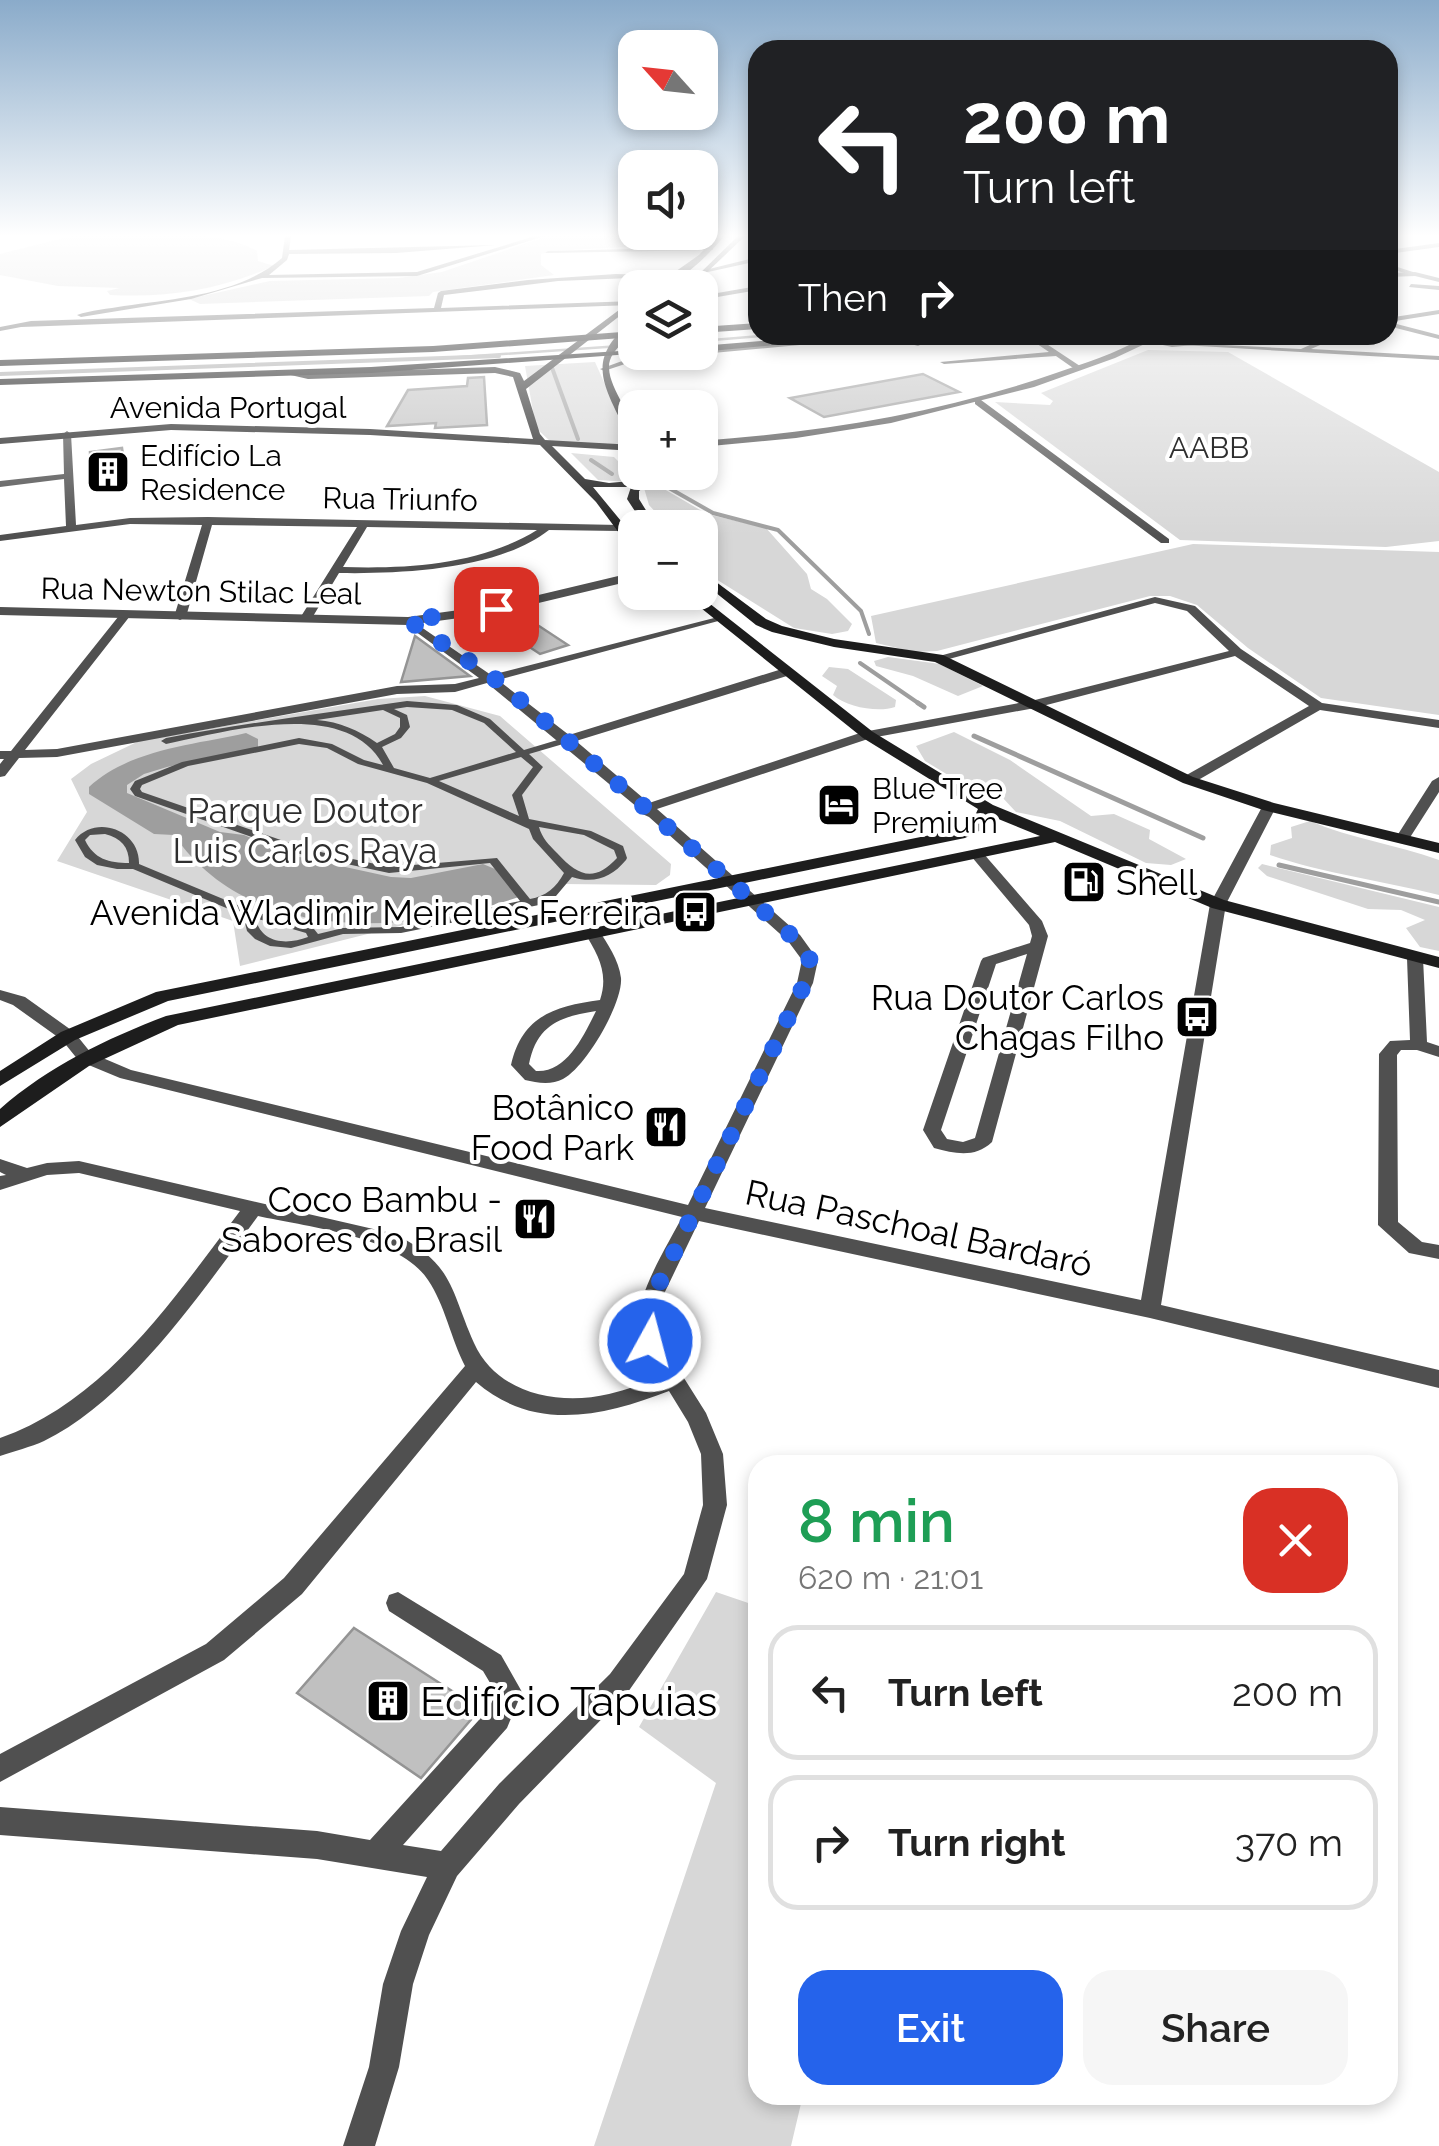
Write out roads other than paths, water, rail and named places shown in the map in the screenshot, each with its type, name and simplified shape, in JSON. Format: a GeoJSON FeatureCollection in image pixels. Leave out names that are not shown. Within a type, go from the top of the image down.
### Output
{"type":"FeatureCollection","features":[{"type":"Feature","properties":{"kind":"main road"},"geometry":{"type":"LineString","coordinates":[[521,388],[584,336]]}},
{"type":"Feature","properties":{"kind":"main road"},"geometry":{"type":"LineString","coordinates":[[0,363],[51,368],[432,350],[616,336]]}},
{"type":"Feature","properties":{"kind":"main road"},"geometry":{"type":"LineString","coordinates":[[718,349],[749,345]]}},
{"type":"Feature","properties":{"kind":"main road"},"geometry":{"type":"LineString","coordinates":[[618,346],[607,356],[604,370],[618,404]]}},
{"type":"Feature","properties":{"kind":"main road"},"geometry":{"type":"LineString","coordinates":[[420,361],[432,350]]}},
{"type":"Feature","properties":{"kind":"main road"},"geometry":{"type":"LineString","coordinates":[[352,376],[420,361],[618,356]]}},
{"type":"Feature","properties":{"kind":"main road"},"geometry":{"type":"LineString","coordinates":[[420,361],[452,372]]}},
{"type":"Feature","properties":{"kind":"main road"},"geometry":{"type":"LineString","coordinates":[[27,382],[51,368]]}},
{"type":"Feature","properties":{"kind":"main road"},"geometry":{"type":"LineString","coordinates":[[0,382],[372,370]]}},
{"type":"Feature","properties":{"kind":"main road"},"geometry":{"type":"LineString","coordinates":[[287,373],[352,376],[502,371],[517,375],[529,426],[583,482],[618,527]]}},
{"type":"Feature","properties":{"kind":"main road"},"geometry":{"type":"LineString","coordinates":[[507,442],[523,438],[529,426]]}},
{"type":"Feature","properties":{"kind":"main road","name":"Avenida Portugal"},"geometry":{"type":"LineString","coordinates":[[0,441],[171,427],[370,432],[547,445],[618,445]]}},
{"type":"Feature","properties":{"kind":"main road"},"geometry":{"type":"LineString","coordinates":[[583,482],[618,485]]}},
{"type":"Feature","properties":{"kind":"main road"},"geometry":{"type":"LineString","coordinates":[[718,588],[761,622],[777,629],[834,644],[938,658],[1188,780],[1270,806],[1439,848]]}},
{"type":"Feature","properties":{"kind":"main road"},"geometry":{"type":"LineString","coordinates":[[708,610],[868,735],[986,808],[1218,904],[1439,963]]}},
{"type":"Feature","properties":{"kind":"main road"},"geometry":{"type":"LineString","coordinates":[[0,1080],[68,1036],[163,996],[965,833],[979,825],[986,808]]}},
{"type":"Feature","properties":{"kind":"main road"},"geometry":{"type":"LineString","coordinates":[[0,1120],[21,1100],[86,1058],[173,1020],[1052,838]]}},
{"type":"Feature","properties":{"kind":"street"},"geometry":{"type":"LineString","coordinates":[[718,351],[784,345]]}},
{"type":"Feature","properties":{"kind":"street"},"geometry":{"type":"LineString","coordinates":[[1043,345],[1079,368]]}},
{"type":"Feature","properties":{"kind":"street"},"geometry":{"type":"LineString","coordinates":[[1130,348],[1133,345]]}},
{"type":"Feature","properties":{"kind":"street"},"geometry":{"type":"LineString","coordinates":[[718,443],[787,438],[978,402],[1130,348],[1183,345],[1439,358]]}},
{"type":"Feature","properties":{"kind":"street"},"geometry":{"type":"LineString","coordinates":[[1241,345],[1260,350]]}},
{"type":"Feature","properties":{"kind":"street"},"geometry":{"type":"LineString","coordinates":[[1300,351],[1315,345]]}},
{"type":"Feature","properties":{"kind":"street"},"geometry":{"type":"LineString","coordinates":[[944,362],[1056,354]]}},
{"type":"Feature","properties":{"kind":"street"},"geometry":{"type":"LineString","coordinates":[[604,370],[618,365]]}},
{"type":"Feature","properties":{"kind":"street"},"geometry":{"type":"LineString","coordinates":[[978,402],[1165,541]]}},
{"type":"Feature","properties":{"kind":"street"},"geometry":{"type":"LineString","coordinates":[[68,434],[71,529]]}},
{"type":"Feature","properties":{"kind":"street"},"geometry":{"type":"LineString","coordinates":[[0,484],[69,476]]}},
{"type":"Feature","properties":{"kind":"street"},"geometry":{"type":"LineString","coordinates":[[180,616],[208,520]]}},
{"type":"Feature","properties":{"kind":"street","name":"Rua Triunfo"},"geometry":{"type":"LineString","coordinates":[[0,538],[130,521],[618,528]]}},
{"type":"Feature","properties":{"kind":"street"},"geometry":{"type":"LineString","coordinates":[[306,618],[364,523]]}},
{"type":"Feature","properties":{"kind":"street"},"geometry":{"type":"LineString","coordinates":[[336,570],[411,570],[517,544],[535,538],[546,526]]}},
{"type":"Feature","properties":{"kind":"street","name":"Rua Newton Stilac Leal"},"geometry":{"type":"LineString","coordinates":[[0,611],[408,620],[496,609],[618,580]]}},
{"type":"Feature","properties":{"kind":"street"},"geometry":{"type":"LineString","coordinates":[[938,658],[1155,600],[1175,602],[1191,608],[1237,652],[1318,706],[1439,724]]}},
{"type":"Feature","properties":{"kind":"street"},"geometry":{"type":"LineString","coordinates":[[0,773],[126,614]]}},
{"type":"Feature","properties":{"kind":"street"},"geometry":{"type":"LineString","coordinates":[[0,755],[57,753],[397,690],[455,688],[718,618]]}},
{"type":"Feature","properties":{"kind":"street"},"geometry":{"type":"LineString","coordinates":[[360,2146],[384,2067],[398,1984],[416,1931],[447,1866],[510,1794],[619,1683],[695,1580],[715,1505],[712,1454],[698,1419],[650,1341],[648,1322],[653,1296],[805,983],[810,960],[794,938],[494,678],[408,620]]}},
{"type":"Feature","properties":{"kind":"street"},"geometry":{"type":"LineString","coordinates":[[643,809],[868,735],[1035,704],[1237,652]]}},
{"type":"Feature","properties":{"kind":"street"},"geometry":{"type":"LineString","coordinates":[[430,781],[786,672]]}},
{"type":"Feature","properties":{"kind":"street"},"geometry":{"type":"LineString","coordinates":[[166,741],[380,706],[430,703],[473,712],[538,767],[517,795],[525,821]]}},
{"type":"Feature","properties":{"kind":"street"},"geometry":{"type":"LineString","coordinates":[[376,746],[398,736],[406,727],[404,717],[380,706]]}},
{"type":"Feature","properties":{"kind":"street"},"geometry":{"type":"LineString","coordinates":[[1188,780],[1318,706]]}},
{"type":"Feature","properties":{"kind":"street"},"geometry":{"type":"LineString","coordinates":[[299,720],[343,729],[376,746],[390,770]]}},
{"type":"Feature","properties":{"kind":"street"},"geometry":{"type":"LineString","coordinates":[[528,904],[493,860],[389,870],[304,852],[138,794],[138,782],[164,770],[299,741],[329,746],[361,762],[430,781],[525,821],[534,827],[566,879]]}},
{"type":"Feature","properties":{"kind":"street"},"geometry":{"type":"LineString","coordinates":[[1402,840],[1439,781]]}},
{"type":"Feature","properties":{"kind":"street"},"geometry":{"type":"LineString","coordinates":[[1150,1310],[1218,904],[1270,806]]}},
{"type":"Feature","properties":{"kind":"street"},"geometry":{"type":"LineString","coordinates":[[248,913],[253,931],[272,943],[301,946],[342,931],[401,930],[528,904],[566,879],[613,872],[622,858],[619,848],[587,833],[525,821]]}},
{"type":"Feature","properties":{"kind":"street"},"geometry":{"type":"LineString","coordinates":[[542,824],[566,879]]}},
{"type":"Feature","properties":{"kind":"street"},"geometry":{"type":"LineString","coordinates":[[134,866],[136,852],[122,836],[98,830],[86,832],[80,840],[84,852],[94,860],[116,867],[134,866],[248,913],[310,931],[315,938]]}},
{"type":"Feature","properties":{"kind":"street"},"geometry":{"type":"LineString","coordinates":[[978,856],[1037,924],[1040,936],[983,1142],[964,1149],[941,1144],[932,1130],[988,961],[1037,946]]}},
{"type":"Feature","properties":{"kind":"street"},"geometry":{"type":"LineString","coordinates":[[592,932],[605,952],[614,983],[607,1004],[570,1067],[556,1076],[531,1076],[520,1065],[521,1050],[549,1016],[561,1009],[607,1004]]}},
{"type":"Feature","properties":{"kind":"street"},"geometry":{"type":"LineString","coordinates":[[1415,958],[1419,1045]]}},
{"type":"Feature","properties":{"kind":"street"},"geometry":{"type":"LineString","coordinates":[[0,995],[19,1001],[68,1036],[86,1058]]}},
{"type":"Feature","properties":{"kind":"street"},"geometry":{"type":"LineString","coordinates":[[1439,1052],[1419,1045],[1396,1045],[1388,1054],[1388,1225],[1416,1248],[1439,1252]]}},
{"type":"Feature","properties":{"kind":"street","name":"Rua Paschoal Bardaró"},"geometry":{"type":"LineString","coordinates":[[86,1058],[126,1074],[694,1213],[1150,1310],[1439,1379]]}},
{"type":"Feature","properties":{"kind":"street"},"geometry":{"type":"LineString","coordinates":[[0,1165],[26,1175]]}},
{"type":"Feature","properties":{"kind":"street"},"geometry":{"type":"LineString","coordinates":[[0,1183],[79,1167],[388,1239],[412,1249],[432,1264],[476,1367],[499,1388],[547,1405],[598,1406],[673,1381]]}},
{"type":"Feature","properties":{"kind":"street"},"geometry":{"type":"LineString","coordinates":[[0,1448],[22,1443],[88,1401],[140,1349],[253,1208]]}},
{"type":"Feature","properties":{"kind":"street"},"geometry":{"type":"LineString","coordinates":[[0,1770],[215,1652],[293,1586],[476,1367]]}},
{"type":"Feature","properties":{"kind":"street"},"geometry":{"type":"LineString","coordinates":[[376,1854],[498,1719],[510,1692],[492,1663],[398,1603]]}},
{"type":"Feature","properties":{"kind":"street"},"geometry":{"type":"LineString","coordinates":[[0,1821],[317,1845],[447,1866]]}},
{"type":"Feature","properties":{"kind":"waterway"},"geometry":{"type":"LineString","coordinates":[[718,340],[748,337]]}},
{"type":"Feature","properties":{"kind":"waterway"},"geometry":{"type":"LineString","coordinates":[[449,358],[618,346]]}},
{"type":"Feature","properties":{"kind":"waterway"},"geometry":{"type":"LineString","coordinates":[[449,358],[499,356]]}},
{"type":"Feature","properties":{"kind":"waterway"},"geometry":{"type":"LineString","coordinates":[[0,374],[449,358]]}},
{"type":"Feature","properties":{"kind":"waterway"},"geometry":{"type":"LineString","coordinates":[[551,365],[578,439]]}},
{"type":"Feature","properties":{"kind":"waterway"},"geometry":{"type":"LineString","coordinates":[[591,460],[612,474]]}},
{"type":"Feature","properties":{"kind":"waterway"},"geometry":{"type":"LineString","coordinates":[[673,490],[713,513],[778,530],[861,611],[869,634]]}},
{"type":"Feature","properties":{"kind":"waterway"},"geometry":{"type":"LineString","coordinates":[[860,663],[921,705]]}},
{"type":"Feature","properties":{"kind":"waterway"},"geometry":{"type":"LineString","coordinates":[[974,736],[1203,838]]}},
{"type":"Feature","properties":{"kind":"waterway"},"geometry":{"type":"LineString","coordinates":[[1279,865],[1439,902]]}},
{"type":"Feature","properties":{"kind":"place","name":"Edifício La Residence"},"geometry":{"type":"Point","coordinates":[108,472]}},
{"type":"Feature","properties":{"kind":"place","name":"Blue Tree Premium"},"geometry":{"type":"Point","coordinates":[839,805]}},
{"type":"Feature","properties":{"kind":"place","name":"Shell"},"geometry":{"type":"Point","coordinates":[1084,882]}},
{"type":"Feature","properties":{"kind":"place","name":"Avenida Wladimir Meirelles Ferreira"},"geometry":{"type":"Point","coordinates":[695,912]}},
{"type":"Feature","properties":{"kind":"place","name":"Rua Doutor Carlos Chagas Filho"},"geometry":{"type":"Point","coordinates":[1197,1017]}},
{"type":"Feature","properties":{"kind":"place","name":"Botânico Food Park"},"geometry":{"type":"Point","coordinates":[666,1127]}},
{"type":"Feature","properties":{"kind":"place","name":"Coco Bambu - Sabores do Brasil"},"geometry":{"type":"Point","coordinates":[535,1219]}},
{"type":"Feature","properties":{"kind":"place","name":"Edifício Tapuias"},"geometry":{"type":"Point","coordinates":[388,1701]}},
{"type":"Feature","properties":{"kind":"park label","name":"AABB"},"geometry":{"type":"Point","coordinates":[1209,447]}},
{"type":"Feature","properties":{"kind":"park label","name":"Parque Doutor Luis Carlos Raya"},"geometry":{"type":"Point","coordinates":[305,830]}}]}
